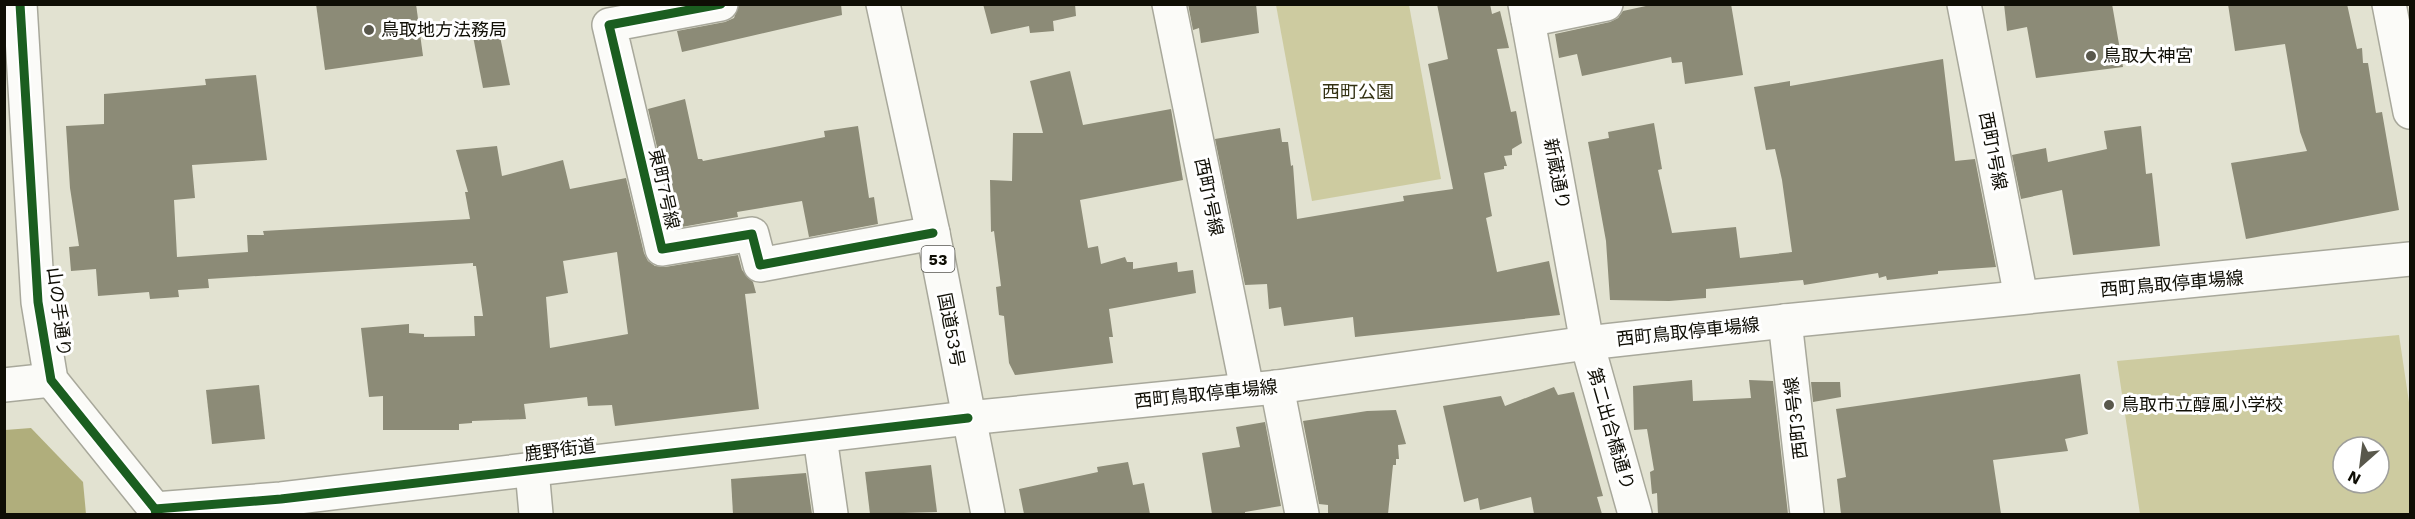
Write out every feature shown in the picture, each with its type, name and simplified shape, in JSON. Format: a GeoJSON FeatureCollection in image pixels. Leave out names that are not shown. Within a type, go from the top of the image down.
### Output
{"type":"FeatureCollection","features":[{"type":"Feature","properties":{"kind":"main road","name":"山の手通り"},"geometry":{"type":"LineString","coordinates":[[20,4],[38,302],[51,380],[155,512]]}},
{"type":"Feature","properties":{"kind":"main road","name":"東町7号線"},"geometry":{"type":"LineString","coordinates":[[721,4],[609,25],[662,249],[752,234],[760,266],[933,233]]}},
{"type":"Feature","properties":{"kind":"main road","name":"国道53号"},"geometry":{"type":"LineString","coordinates":[[883,4],[933,233],[988,514]]}},
{"type":"Feature","properties":{"kind":"main road","name":"西町1号線"},"geometry":{"type":"LineString","coordinates":[[1170,4],[1262,388],[1302,514]]}},
{"type":"Feature","properties":{"kind":"main road"},"geometry":{"type":"LineString","coordinates":[[1527,12],[1606,4]]}},
{"type":"Feature","properties":{"kind":"main road","name":"西町1号線"},"geometry":{"type":"LineString","coordinates":[[1964,4],[2021,297]]}},
{"type":"Feature","properties":{"kind":"main road"},"geometry":{"type":"LineString","coordinates":[[2389,4],[2410,112]]}},
{"type":"Feature","properties":{"kind":"main road","name":"新蔵通り"},"geometry":{"type":"LineString","coordinates":[[1527,12],[1587,343]]}},
{"type":"Feature","properties":{"kind":"main road","name":"西町鳥取停車場線"},"geometry":{"type":"LineString","coordinates":[[968,418],[1262,388],[1587,343],[1785,321],[2410,259]]}},
{"type":"Feature","properties":{"kind":"main road","name":"西町3号線"},"geometry":{"type":"LineString","coordinates":[[1785,321],[1807,514]]}},
{"type":"Feature","properties":{"kind":"main road","name":"第二出合橋通り"},"geometry":{"type":"LineString","coordinates":[[1587,343],[1635,514]]}},
{"type":"Feature","properties":{"kind":"main road"},"geometry":{"type":"LineString","coordinates":[[4,385],[51,380]]}},
{"type":"Feature","properties":{"kind":"main road","name":"鹿野街道"},"geometry":{"type":"LineString","coordinates":[[155,512],[281,500],[968,418]]}},
{"type":"Feature","properties":{"kind":"main road"},"geometry":{"type":"LineString","coordinates":[[820,436],[831,514]]}},
{"type":"Feature","properties":{"kind":"main road"},"geometry":{"type":"LineString","coordinates":[[532,470],[536,514]]}},
{"type":"Feature","properties":{"kind":"green space","name":"西町公園"},"geometry":{"type":"Polygon","coordinates":[[[1276,5],[1409,5],[1441,179],[1312,201],[1276,5]]]}},
{"type":"Feature","properties":{"kind":"green space"},"geometry":{"type":"Polygon","coordinates":[[[2399,335],[2410,409],[2410,514],[2140,514],[2117,361],[2399,335]]]}},
{"type":"Feature","properties":{"kind":"shaded area"},"geometry":{"type":"Polygon","coordinates":[[[31,428],[83,482],[86,514],[5,514],[5,430],[31,428]]]}},
{"type":"Feature","properties":{"kind":"building","name":"鳥取地方法務局"},"geometry":{"type":"Polygon","coordinates":[[[316,4],[416,4],[423,56],[325,70],[316,4]]]}},
{"type":"Feature","properties":{"kind":"building"},"geometry":{"type":"Polygon","coordinates":[[[739,4],[841,4],[842,15],[682,52],[677,31],[725,22],[734,18],[739,4]]]}},
{"type":"Feature","properties":{"kind":"building"},"geometry":{"type":"Polygon","coordinates":[[[983,4],[1075,4],[1076,16],[1053,21],[1054,31],[1030,33],[1029,26],[991,34],[983,4]]]}},
{"type":"Feature","properties":{"kind":"building"},"geometry":{"type":"Polygon","coordinates":[[[1188,4],[1256,4],[1259,33],[1201,43],[1199,28],[1193,30],[1188,4]]]}},
{"type":"Feature","properties":{"kind":"building"},"geometry":{"type":"Polygon","coordinates":[[[1437,4],[1490,4],[1492,14],[1500,11],[1509,48],[1497,49],[1511,112],[1516,111],[1522,143],[1512,149],[1512,155],[1504,156],[1507,166],[1504,166],[1504,169],[1484,173],[1492,216],[1486,218],[1497,272],[1549,261],[1560,315],[1355,337],[1353,317],[1284,326],[1281,307],[1269,309],[1267,284],[1245,285],[1215,139],[1280,128],[1282,142],[1288,142],[1291,166],[1293,165],[1297,219],[1404,201],[1403,196],[1453,189],[1428,64],[1448,59],[1437,4]]]}},
{"type":"Feature","properties":{"kind":"building"},"geometry":{"type":"Polygon","coordinates":[[[1655,4],[1731,4],[1743,75],[1685,84],[1682,62],[1672,63],[1671,57],[1582,76],[1577,54],[1559,58],[1555,34],[1610,22],[1618,18],[1623,11],[1655,4]]]}},
{"type":"Feature","properties":{"kind":"building"},"geometry":{"type":"Polygon","coordinates":[[[2004,4],[2112,4],[2123,67],[2036,78],[2027,27],[2007,31],[2004,4]]]}},
{"type":"Feature","properties":{"kind":"building"},"geometry":{"type":"Polygon","coordinates":[[[2228,4],[2347,4],[2357,49],[2362,48],[2363,63],[2368,63],[2376,113],[2382,112],[2399,210],[2246,239],[2231,163],[2307,151],[2300,132],[2285,44],[2235,51],[2228,4]]]}},
{"type":"Feature","properties":{"kind":"building"},"geometry":{"type":"Polygon","coordinates":[[[497,22],[510,85],[483,88],[471,26],[497,22]]]}},
{"type":"Feature","properties":{"kind":"building"},"geometry":{"type":"Polygon","coordinates":[[[1943,59],[1955,161],[1975,159],[1996,267],[1938,271],[1938,274],[1887,280],[1886,276],[1879,278],[1878,273],[1804,285],[1803,280],[1706,289],[1706,298],[1669,301],[1610,300],[1606,241],[1588,142],[1609,138],[1608,132],[1654,123],[1662,169],[1658,170],[1672,233],[1736,227],[1740,258],[1792,252],[1782,180],[1775,149],[1766,150],[1754,87],[1790,81],[1790,86],[1943,59]]]}},
{"type":"Feature","properties":{"kind":"building"},"geometry":{"type":"Polygon","coordinates":[[[1070,71],[1083,125],[1171,109],[1183,180],[1080,200],[1088,248],[1098,246],[1101,264],[1125,257],[1127,262],[1133,262],[1133,269],[1177,262],[1178,272],[1193,270],[1196,293],[1109,309],[1113,337],[1109,337],[1113,363],[1015,375],[1009,363],[1004,316],[999,315],[996,287],[1001,286],[994,231],[991,232],[990,180],[1012,181],[1013,133],[1043,133],[1030,81],[1070,71]]]}},
{"type":"Feature","properties":{"kind":"building"},"geometry":{"type":"Polygon","coordinates":[[[256,75],[267,160],[192,165],[195,198],[174,200],[177,257],[248,252],[247,235],[264,235],[263,231],[470,219],[465,192],[468,192],[456,150],[497,146],[502,176],[563,160],[570,189],[626,178],[644,253],[648,261],[655,266],[665,267],[738,255],[742,270],[753,282],[756,293],[745,294],[759,409],[615,426],[612,405],[588,406],[587,397],[524,404],[526,419],[472,421],[472,423],[459,424],[459,430],[383,430],[383,396],[369,397],[361,328],[409,324],[409,333],[424,334],[424,337],[475,336],[474,316],[483,316],[476,266],[473,266],[473,263],[208,279],[209,288],[178,290],[179,297],[150,299],[149,292],[98,296],[96,269],[71,271],[69,247],[79,246],[70,188],[66,126],[104,124],[104,94],[206,85],[205,79],[256,75]],[[617,252],[563,261],[568,293],[546,297],[550,348],[628,334],[617,252]]]}},
{"type":"Feature","properties":{"kind":"building"},"geometry":{"type":"Polygon","coordinates":[[[685,99],[698,159],[703,161],[825,137],[824,131],[858,126],[869,198],[874,197],[878,224],[809,237],[802,201],[737,212],[738,217],[676,228],[648,109],[685,99]]]}},
{"type":"Feature","properties":{"kind":"building"},"geometry":{"type":"Polygon","coordinates":[[[2141,126],[2146,174],[2152,173],[2160,246],[2073,255],[2062,190],[2021,199],[2012,155],[2046,148],[2048,162],[2107,149],[2104,131],[2141,126]]]}},
{"type":"Feature","properties":{"kind":"building"},"geometry":{"type":"Polygon","coordinates":[[[2080,374],[2088,434],[2065,439],[2068,451],[1993,460],[2001,514],[1841,514],[1837,479],[1846,477],[1836,409],[2080,374]]]}},
{"type":"Feature","properties":{"kind":"building"},"geometry":{"type":"Polygon","coordinates":[[[1692,380],[1693,401],[1751,398],[1749,380],[1773,381],[1788,514],[1658,514],[1657,493],[1652,494],[1650,472],[1654,470],[1647,429],[1634,430],[1633,386],[1692,380]]]}},
{"type":"Feature","properties":{"kind":"building"},"geometry":{"type":"Polygon","coordinates":[[[1811,382],[1840,382],[1841,397],[1813,402],[1811,382]]]}},
{"type":"Feature","properties":{"kind":"building"},"geometry":{"type":"Polygon","coordinates":[[[259,385],[265,439],[212,444],[206,390],[259,385]]]}},
{"type":"Feature","properties":{"kind":"building"},"geometry":{"type":"Polygon","coordinates":[[[1554,387],[1558,395],[1574,392],[1603,496],[1597,497],[1602,514],[1534,514],[1531,497],[1480,510],[1478,498],[1464,502],[1443,406],[1501,396],[1505,406],[1554,387]]]}},
{"type":"Feature","properties":{"kind":"building"},"geometry":{"type":"Polygon","coordinates":[[[1396,410],[1406,444],[1398,445],[1399,459],[1396,459],[1396,465],[1393,465],[1388,514],[1328,514],[1328,505],[1319,504],[1303,421],[1367,411],[1396,410]]]}},
{"type":"Feature","properties":{"kind":"building"},"geometry":{"type":"Polygon","coordinates":[[[1265,422],[1281,506],[1245,512],[1245,514],[1212,514],[1202,453],[1240,447],[1236,427],[1265,422]]]}},
{"type":"Feature","properties":{"kind":"building"},"geometry":{"type":"Polygon","coordinates":[[[1128,462],[1133,485],[1144,483],[1150,514],[1024,514],[1019,489],[1098,472],[1097,467],[1128,462]]]}},
{"type":"Feature","properties":{"kind":"building"},"geometry":{"type":"Polygon","coordinates":[[[931,465],[937,512],[870,514],[865,472],[931,465]]]}},
{"type":"Feature","properties":{"kind":"building"},"geometry":{"type":"Polygon","coordinates":[[[806,473],[812,514],[733,514],[731,479],[806,473]]]}},
{"type":"Feature","properties":{"kind":"cycle path"},"geometry":{"type":"LineString","coordinates":[[20,4],[38,302],[51,380],[155,509],[156,514]]}},
{"type":"Feature","properties":{"kind":"cycle path"},"geometry":{"type":"LineString","coordinates":[[721,4],[609,25],[662,249],[752,234],[760,265],[933,233]]}},
{"type":"Feature","properties":{"kind":"cycle path"},"geometry":{"type":"LineString","coordinates":[[155,509],[281,499],[968,418]]}},
{"type":"Feature","properties":{"kind":"place","name":"鳥取地方法務局"},"geometry":{"type":"Point","coordinates":[369,30]}},
{"type":"Feature","properties":{"kind":"place","name":"鳥取大神宮"},"geometry":{"type":"Point","coordinates":[2091,56]}},
{"type":"Feature","properties":{"kind":"place","name":"鳥取市立醇風小学校"},"geometry":{"type":"Point","coordinates":[2109,405]}}]}
